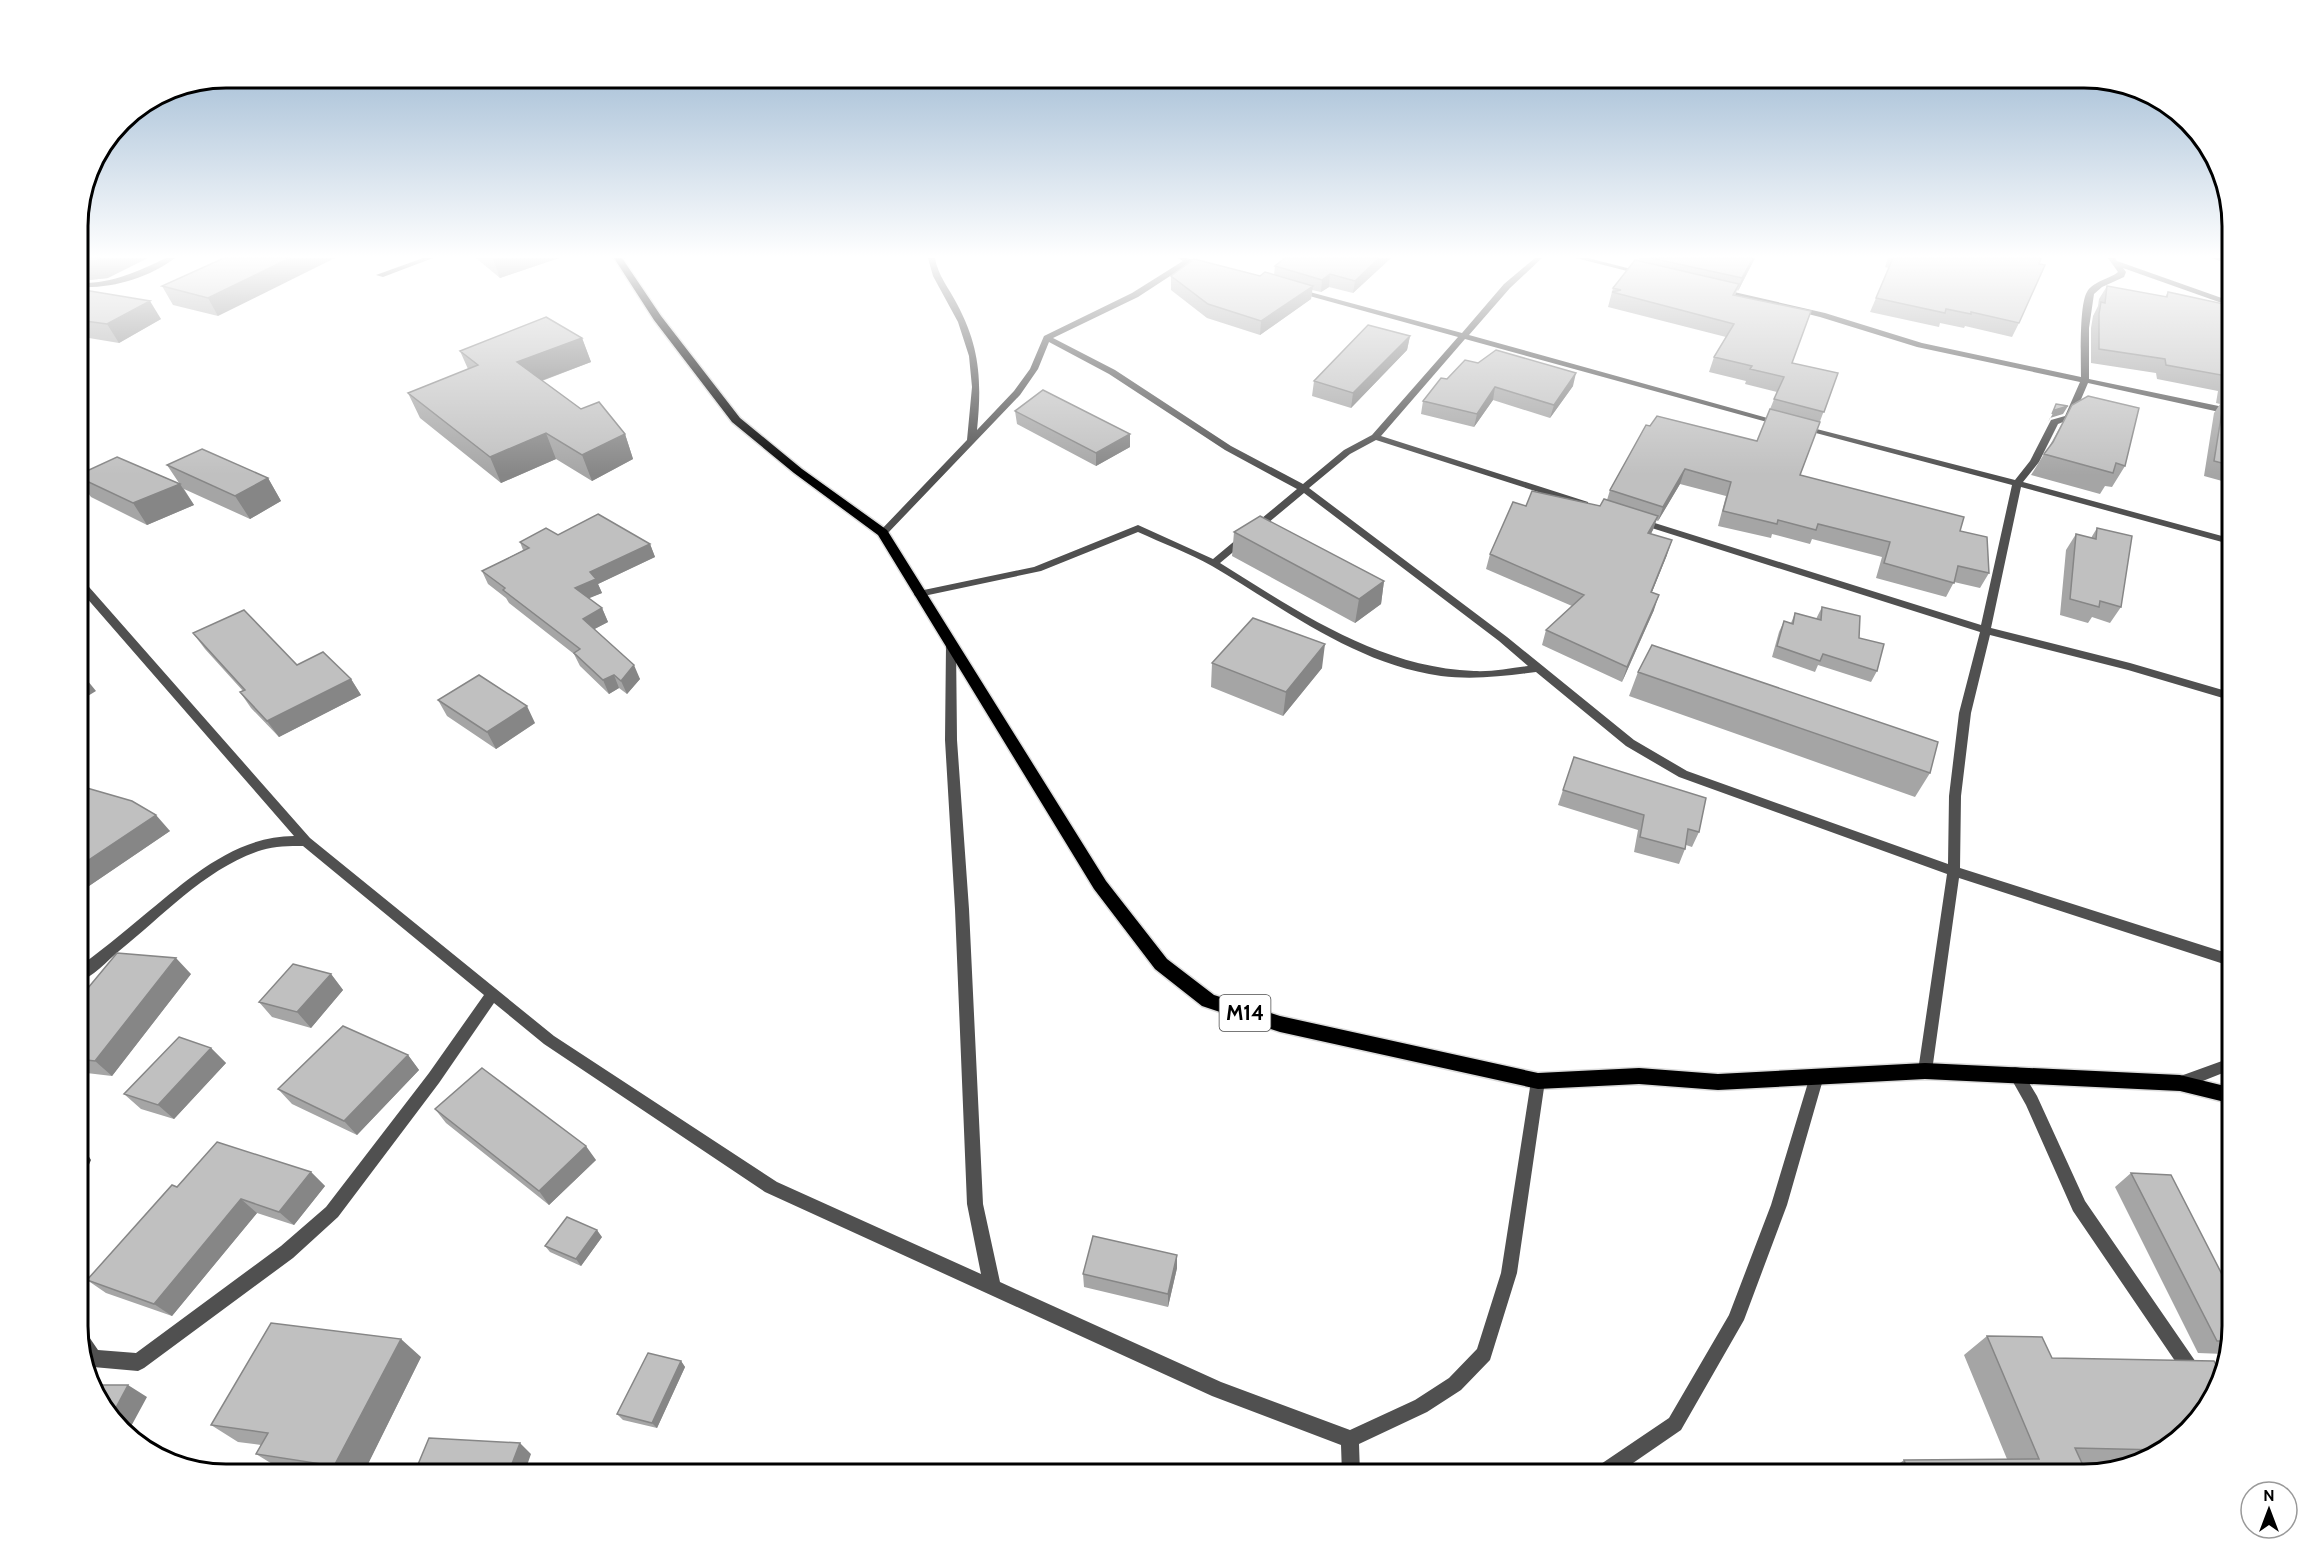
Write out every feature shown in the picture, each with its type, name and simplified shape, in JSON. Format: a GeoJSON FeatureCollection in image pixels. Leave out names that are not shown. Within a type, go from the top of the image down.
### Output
{"type":"FeatureCollection","features":[{"type":"Feature","properties":{"kind":"main road","name":"M14"},"geometry":{"type":"LineString","coordinates":[[667,330],[736,420],[798,471],[883,533],[1100,885],[1161,964],[1208,1001],[1280,1024],[1538,1081],[1639,1076],[1718,1082],[1925,1071],[2015,1073],[2180,1083],[2222,1093]]}},
{"type":"Feature","properties":{"kind":"street"},"geometry":{"type":"LineString","coordinates":[[964,330],[975,357],[978,390],[971,442]]}},
{"type":"Feature","properties":{"kind":"street"},"geometry":{"type":"LineString","coordinates":[[883,533],[1017,393],[1034,369],[1047,338],[1062,330]]}},
{"type":"Feature","properties":{"kind":"street"},"geometry":{"type":"LineString","coordinates":[[1437,330],[2222,539]]}},
{"type":"Feature","properties":{"kind":"street"},"geometry":{"type":"LineString","coordinates":[[1214,563],[1347,452],[1375,437],[1470,330]]}},
{"type":"Feature","properties":{"kind":"street"},"geometry":{"type":"LineString","coordinates":[[1872,330],[1920,345],[2222,410]]}},
{"type":"Feature","properties":{"kind":"street"},"geometry":{"type":"LineString","coordinates":[[1925,1071],[1954,871],[1955,796],[1965,713],[1980,655],[2017,483],[2034,462],[2054,422],[2069,418],[2085,380],[2085,330]]}},
{"type":"Feature","properties":{"kind":"street"},"geometry":{"type":"LineString","coordinates":[[1047,338],[1112,372],[1228,448],[1303,488],[1462,607],[1630,742],[1683,774],[1954,871],[2222,957]]}},
{"type":"Feature","properties":{"kind":"street"},"geometry":{"type":"LineString","coordinates":[[1375,437],[1600,508]]}},
{"type":"Feature","properties":{"kind":"street"},"geometry":{"type":"LineString","coordinates":[[1623,516],[1984,630],[2130,667],[2222,694]]}},
{"type":"Feature","properties":{"kind":"street"},"geometry":{"type":"LineString","coordinates":[[919,594],[1037,569],[1138,528],[1214,563],[1309,622],[1378,655],[1417,668],[1475,675],[1538,668]]}},
{"type":"Feature","properties":{"kind":"street"},"geometry":{"type":"LineString","coordinates":[[89,594],[306,841],[549,1040],[771,1187],[1218,1390],[1350,1439],[1421,1406],[1455,1384],[1484,1354],[1509,1273],[1538,1081]]}},
{"type":"Feature","properties":{"kind":"street"},"geometry":{"type":"LineString","coordinates":[[951,645],[951,740],[962,909],[975,1204],[992,1286]]}},
{"type":"Feature","properties":{"kind":"street"},"geometry":{"type":"LineString","coordinates":[[89,967],[210,868],[261,845],[285,839],[306,841]]}},
{"type":"Feature","properties":{"kind":"street"},"geometry":{"type":"LineString","coordinates":[[92,1356],[93,1358],[138,1362],[287,1252],[332,1212],[427,1088],[493,994]]}},
{"type":"Feature","properties":{"kind":"street"},"geometry":{"type":"LineString","coordinates":[[2180,1083],[2222,1067]]}},
{"type":"Feature","properties":{"kind":"street"},"geometry":{"type":"LineString","coordinates":[[2015,1073],[2032,1101],[2079,1206],[2192,1370],[2200,1387]]}},
{"type":"Feature","properties":{"kind":"street"},"geometry":{"type":"LineString","coordinates":[[1616,1464],[1675,1424],[1736,1320],[1779,1205],[1817,1076]]}},
{"type":"Feature","properties":{"kind":"street"},"geometry":{"type":"LineString","coordinates":[[1350,1439],[1351,1464]]}},
{"type":"Feature","properties":{"kind":"building"},"geometry":{"type":"Polygon","coordinates":[[[512,330],[569,330],[582,338],[517,362],[581,409],[599,402],[625,434],[582,455],[546,433],[490,457],[408,393],[478,365],[460,351],[512,330]]]}},
{"type":"Feature","properties":{"kind":"building"},"geometry":{"type":"Polygon","coordinates":[[[1363,330],[1389,330],[1410,336],[1353,393],[1314,381],[1363,330]]]}},
{"type":"Feature","properties":{"kind":"building"},"geometry":{"type":"Polygon","coordinates":[[[1730,330],[1804,330],[1792,363],[1838,373],[1824,412],[1774,399],[1784,377],[1714,357],[1730,330]]]}},
{"type":"Feature","properties":{"kind":"building"},"geometry":{"type":"Polygon","coordinates":[[[2099,330],[2222,330],[2222,375],[2166,365],[2165,359],[2099,349],[2099,330]]]}},
{"type":"Feature","properties":{"kind":"building"},"geometry":{"type":"Polygon","coordinates":[[[1496,350],[1576,373],[1554,405],[1495,387],[1477,414],[1423,401],[1441,378],[1447,379],[1465,360],[1478,363],[1496,350]]]}},
{"type":"Feature","properties":{"kind":"building"},"geometry":{"type":"Polygon","coordinates":[[[1043,390],[1130,434],[1096,453],[1015,411],[1043,390]]]}},
{"type":"Feature","properties":{"kind":"building"},"geometry":{"type":"Polygon","coordinates":[[[2088,396],[2139,408],[2125,466],[2116,463],[2113,473],[2044,454],[2053,442],[2072,405],[2088,396]]]}},
{"type":"Feature","properties":{"kind":"building"},"geometry":{"type":"Polygon","coordinates":[[[2056,404],[2068,406],[2055,410],[2052,414],[2056,404]]]}},
{"type":"Feature","properties":{"kind":"building"},"geometry":{"type":"Polygon","coordinates":[[[1770,409],[1820,422],[1800,475],[1964,517],[1960,531],[1987,537],[1989,573],[1958,566],[1954,583],[1884,563],[1890,542],[1818,524],[1816,530],[1778,520],[1777,524],[1723,511],[1731,482],[1685,469],[1663,507],[1610,490],[1646,425],[1650,426],[1657,416],[1757,441],[1770,409]]]}},
{"type":"Feature","properties":{"kind":"building"},"geometry":{"type":"Polygon","coordinates":[[[2222,411],[2222,463],[2214,461],[2222,411]]]}},
{"type":"Feature","properties":{"kind":"building"},"geometry":{"type":"Polygon","coordinates":[[[202,449],[268,478],[235,496],[167,465],[202,449]]]}},
{"type":"Feature","properties":{"kind":"building"},"geometry":{"type":"Polygon","coordinates":[[[117,457],[180,484],[133,503],[89,482],[89,470],[117,457]]]}},
{"type":"Feature","properties":{"kind":"building"},"geometry":{"type":"Polygon","coordinates":[[[1532,491],[1600,506],[1604,499],[1658,516],[1648,533],[1672,540],[1651,592],[1659,595],[1627,667],[1546,630],[1584,595],[1490,554],[1513,502],[1526,506],[1532,491]]]}},
{"type":"Feature","properties":{"kind":"building"},"geometry":{"type":"Polygon","coordinates":[[[598,514],[650,544],[590,572],[596,579],[575,588],[602,608],[583,619],[634,665],[621,681],[614,675],[603,680],[574,653],[580,649],[482,571],[529,548],[520,542],[546,528],[558,535],[598,514]]]}},
{"type":"Feature","properties":{"kind":"building"},"geometry":{"type":"Polygon","coordinates":[[[1260,516],[1384,581],[1359,599],[1234,532],[1260,516]]]}},
{"type":"Feature","properties":{"kind":"building"},"geometry":{"type":"Polygon","coordinates":[[[2097,528],[2132,536],[2121,607],[2100,601],[2099,607],[2070,599],[2076,534],[2096,539],[2097,528]]]}},
{"type":"Feature","properties":{"kind":"building"},"geometry":{"type":"Polygon","coordinates":[[[1822,607],[1860,616],[1859,638],[1884,644],[1877,671],[1823,654],[1820,661],[1777,646],[1784,621],[1793,624],[1795,613],[1821,620],[1822,607]]]}},
{"type":"Feature","properties":{"kind":"building"},"geometry":{"type":"Polygon","coordinates":[[[244,610],[297,665],[323,652],[351,679],[267,721],[240,692],[245,690],[193,633],[244,610]]]}},
{"type":"Feature","properties":{"kind":"building"},"geometry":{"type":"Polygon","coordinates":[[[1253,618],[1325,644],[1286,692],[1212,663],[1253,618]]]}},
{"type":"Feature","properties":{"kind":"building"},"geometry":{"type":"Polygon","coordinates":[[[1652,645],[1938,742],[1930,773],[1638,672],[1652,645]]]}},
{"type":"Feature","properties":{"kind":"building"},"geometry":{"type":"Polygon","coordinates":[[[479,675],[527,706],[487,732],[438,700],[479,675]]]}},
{"type":"Feature","properties":{"kind":"building"},"geometry":{"type":"Polygon","coordinates":[[[1574,757],[1706,798],[1699,832],[1688,829],[1685,849],[1640,837],[1644,815],[1563,790],[1574,757]]]}},
{"type":"Feature","properties":{"kind":"building"},"geometry":{"type":"Polygon","coordinates":[[[89,789],[132,801],[156,815],[89,860],[89,789]]]}},
{"type":"Feature","properties":{"kind":"building"},"geometry":{"type":"Polygon","coordinates":[[[117,953],[176,958],[95,1061],[89,1060],[89,987],[117,953]]]}},
{"type":"Feature","properties":{"kind":"building"},"geometry":{"type":"Polygon","coordinates":[[[293,964],[331,974],[297,1012],[259,1002],[293,964]]]}},
{"type":"Feature","properties":{"kind":"building"},"geometry":{"type":"Polygon","coordinates":[[[343,1026],[408,1055],[344,1121],[278,1089],[343,1026]]]}},
{"type":"Feature","properties":{"kind":"building"},"geometry":{"type":"Polygon","coordinates":[[[179,1037],[211,1048],[158,1105],[124,1094],[179,1037]]]}},
{"type":"Feature","properties":{"kind":"building"},"geometry":{"type":"Polygon","coordinates":[[[482,1068],[586,1146],[539,1191],[435,1109],[482,1068]]]}},
{"type":"Feature","properties":{"kind":"building"},"geometry":{"type":"Polygon","coordinates":[[[217,1142],[311,1172],[279,1212],[241,1199],[154,1304],[89,1281],[89,1278],[172,1185],[177,1187],[217,1142]]]}},
{"type":"Feature","properties":{"kind":"building"},"geometry":{"type":"Polygon","coordinates":[[[2131,1173],[2171,1175],[2222,1274],[2222,1335],[2221,1341],[2217,1341],[2131,1173]]]}},
{"type":"Feature","properties":{"kind":"building"},"geometry":{"type":"Polygon","coordinates":[[[567,1217],[597,1230],[576,1259],[545,1246],[567,1217]]]}},
{"type":"Feature","properties":{"kind":"building"},"geometry":{"type":"Polygon","coordinates":[[[1093,1236],[1177,1255],[1168,1294],[1083,1274],[1093,1236]]]}},
{"type":"Feature","properties":{"kind":"building"},"geometry":{"type":"Polygon","coordinates":[[[271,1323],[401,1339],[335,1464],[256,1454],[268,1433],[211,1425],[271,1323]]]}},
{"type":"Feature","properties":{"kind":"building"},"geometry":{"type":"Polygon","coordinates":[[[1987,1336],[2042,1337],[2052,1358],[2214,1361],[2216,1366],[2208,1387],[2188,1417],[2176,1429],[2145,1450],[2075,1448],[2082,1464],[1905,1464],[1904,1460],[2039,1459],[1987,1336]]]}},
{"type":"Feature","properties":{"kind":"building"},"geometry":{"type":"Polygon","coordinates":[[[648,1353],[681,1361],[652,1423],[617,1414],[648,1353]]]}},
{"type":"Feature","properties":{"kind":"building"},"geometry":{"type":"Polygon","coordinates":[[[102,1385],[128,1385],[116,1407],[102,1385]]]}},
{"type":"Feature","properties":{"kind":"building"},"geometry":{"type":"Polygon","coordinates":[[[429,1438],[520,1443],[512,1464],[418,1464],[429,1438]]]}}]}
